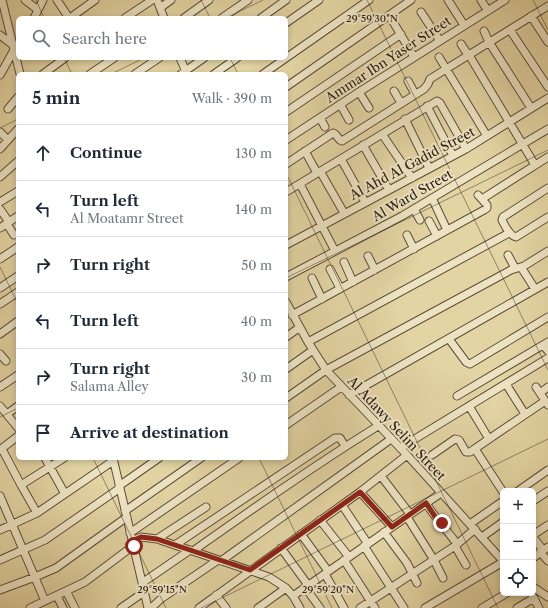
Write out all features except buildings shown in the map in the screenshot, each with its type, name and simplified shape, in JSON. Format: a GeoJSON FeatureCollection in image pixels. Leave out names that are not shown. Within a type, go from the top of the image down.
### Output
{"type":"FeatureCollection","features":[{"type":"Feature","properties":{"kind":"street"},"geometry":{"type":"LineString","coordinates":[[1,72],[15,49],[2,0]]}},
{"type":"Feature","properties":{"kind":"street"},"geometry":{"type":"LineString","coordinates":[[25,0],[37,15],[44,0]]}},
{"type":"Feature","properties":{"kind":"street"},"geometry":{"type":"LineString","coordinates":[[57,0],[69,16]]}},
{"type":"Feature","properties":{"kind":"street"},"geometry":{"type":"LineString","coordinates":[[73,16],[95,0]]}},
{"type":"Feature","properties":{"kind":"street"},"geometry":{"type":"LineString","coordinates":[[128,16],[152,0]]}},
{"type":"Feature","properties":{"kind":"street"},"geometry":{"type":"LineString","coordinates":[[156,0],[163,16]]}},
{"type":"Feature","properties":{"kind":"street"},"geometry":{"type":"LineString","coordinates":[[160,8],[171,0]]}},
{"type":"Feature","properties":{"kind":"street"},"geometry":{"type":"LineString","coordinates":[[187,16],[209,0]]}},
{"type":"Feature","properties":{"kind":"street"},"geometry":{"type":"LineString","coordinates":[[225,16],[248,0]]}},
{"type":"Feature","properties":{"kind":"street"},"geometry":{"type":"LineString","coordinates":[[264,16],[286,0]]}},
{"type":"Feature","properties":{"kind":"street"},"geometry":{"type":"LineString","coordinates":[[288,23],[319,0]]}},
{"type":"Feature","properties":{"kind":"street"},"geometry":{"type":"LineString","coordinates":[[288,57],[369,0]]}},
{"type":"Feature","properties":{"kind":"street"},"geometry":{"type":"LineString","coordinates":[[288,86],[411,0]]}},
{"type":"Feature","properties":{"kind":"street"},"geometry":{"type":"LineString","coordinates":[[448,0],[464,26]]}},
{"type":"Feature","properties":{"kind":"street"},"geometry":{"type":"LineString","coordinates":[[481,0],[488,10]]}},
{"type":"Feature","properties":{"kind":"street","name":"Ammar Ibn Yaser Street"},"geometry":{"type":"LineString","coordinates":[[288,139],[414,56],[504,0]]}},
{"type":"Feature","properties":{"kind":"street"},"geometry":{"type":"LineString","coordinates":[[288,163],[334,133],[340,140],[342,140],[427,87],[430,79],[548,6]]}},
{"type":"Feature","properties":{"kind":"street"},"geometry":{"type":"LineString","coordinates":[[421,12],[440,41]]}},
{"type":"Feature","properties":{"kind":"street"},"geometry":{"type":"LineString","coordinates":[[389,15],[414,56]]}},
{"type":"Feature","properties":{"kind":"street"},"geometry":{"type":"LineString","coordinates":[[531,16],[548,42]]}},
{"type":"Feature","properties":{"kind":"street"},"geometry":{"type":"LineString","coordinates":[[484,30],[489,42],[531,108]]}},
{"type":"Feature","properties":{"kind":"street"},"geometry":{"type":"LineString","coordinates":[[510,30],[548,87]]}},
{"type":"Feature","properties":{"kind":"street"},"geometry":{"type":"LineString","coordinates":[[288,111],[401,34]]}},
{"type":"Feature","properties":{"kind":"street"},"geometry":{"type":"LineString","coordinates":[[0,35],[15,49]]}},
{"type":"Feature","properties":{"kind":"street"},"geometry":{"type":"LineString","coordinates":[[461,44],[535,165]]}},
{"type":"Feature","properties":{"kind":"street"},"geometry":{"type":"LineString","coordinates":[[439,57],[487,136]]}},
{"type":"Feature","properties":{"kind":"street"},"geometry":{"type":"LineString","coordinates":[[17,60],[20,72]]}},
{"type":"Feature","properties":{"kind":"street"},"geometry":{"type":"LineString","coordinates":[[46,72],[61,60]]}},
{"type":"Feature","properties":{"kind":"street"},"geometry":{"type":"LineString","coordinates":[[93,72],[111,60]]}},
{"type":"Feature","properties":{"kind":"street"},"geometry":{"type":"LineString","coordinates":[[138,72],[156,60]]}},
{"type":"Feature","properties":{"kind":"street"},"geometry":{"type":"LineString","coordinates":[[181,60],[185,72]]}},
{"type":"Feature","properties":{"kind":"street"},"geometry":{"type":"LineString","coordinates":[[186,72],[201,60]]}},
{"type":"Feature","properties":{"kind":"street"},"geometry":{"type":"LineString","coordinates":[[217,72],[234,60]]}},
{"type":"Feature","properties":{"kind":"street"},"geometry":{"type":"LineString","coordinates":[[266,72],[283,60]]}},
{"type":"Feature","properties":{"kind":"street"},"geometry":{"type":"LineString","coordinates":[[408,81],[415,94]]}},
{"type":"Feature","properties":{"kind":"street"},"geometry":{"type":"LineString","coordinates":[[394,91],[401,103]]}},
{"type":"Feature","properties":{"kind":"street"},"geometry":{"type":"LineString","coordinates":[[359,92],[369,108]]}},
{"type":"Feature","properties":{"kind":"street","name":"Al Ahd Al Gadid Street"},"geometry":{"type":"LineString","coordinates":[[288,244],[364,202],[454,156],[548,98]]}},
{"type":"Feature","properties":{"kind":"street"},"geometry":{"type":"LineString","coordinates":[[8,109],[16,99]]}},
{"type":"Feature","properties":{"kind":"street"},"geometry":{"type":"LineString","coordinates":[[288,191],[435,101],[438,101],[466,149]]}},
{"type":"Feature","properties":{"kind":"street"},"geometry":{"type":"LineString","coordinates":[[340,104],[349,120]]}},
{"type":"Feature","properties":{"kind":"street"},"geometry":{"type":"LineString","coordinates":[[427,106],[454,156]]}},
{"type":"Feature","properties":{"kind":"street"},"geometry":{"type":"LineString","coordinates":[[320,118],[325,128]]}},
{"type":"Feature","properties":{"kind":"street"},"geometry":{"type":"LineString","coordinates":[[405,119],[430,168]]}},
{"type":"Feature","properties":{"kind":"street","name":"Al Ward Street"},"geometry":{"type":"LineString","coordinates":[[288,276],[432,198],[548,129]]}},
{"type":"Feature","properties":{"kind":"street"},"geometry":{"type":"LineString","coordinates":[[0,149],[16,131]]}},
{"type":"Feature","properties":{"kind":"street"},"geometry":{"type":"LineString","coordinates":[[0,132],[8,140]]}},
{"type":"Feature","properties":{"kind":"street"},"geometry":{"type":"LineString","coordinates":[[382,134],[412,178]]}},
{"type":"Feature","properties":{"kind":"street"},"geometry":{"type":"LineString","coordinates":[[363,145],[389,190]]}},
{"type":"Feature","properties":{"kind":"street"},"geometry":{"type":"LineString","coordinates":[[305,151],[344,214]]}},
{"type":"Feature","properties":{"kind":"street"},"geometry":{"type":"LineString","coordinates":[[292,315],[486,209],[487,205],[480,197],[548,157]]}},
{"type":"Feature","properties":{"kind":"street"},"geometry":{"type":"LineString","coordinates":[[341,159],[364,202]]}},
{"type":"Feature","properties":{"kind":"street"},"geometry":{"type":"LineString","coordinates":[[0,177],[16,163]]}},
{"type":"Feature","properties":{"kind":"street"},"geometry":{"type":"LineString","coordinates":[[300,184],[323,225],[335,251]]}},
{"type":"Feature","properties":{"kind":"street"},"geometry":{"type":"LineString","coordinates":[[548,188],[503,217],[502,222],[509,233],[513,236],[518,236],[548,216]]}},
{"type":"Feature","properties":{"kind":"street"},"geometry":{"type":"LineString","coordinates":[[0,202],[16,192]]}},
{"type":"Feature","properties":{"kind":"street"},"geometry":{"type":"LineString","coordinates":[[432,198],[448,230]]}},
{"type":"Feature","properties":{"kind":"street"},"geometry":{"type":"LineString","coordinates":[[414,208],[420,220]]}},
{"type":"Feature","properties":{"kind":"street"},"geometry":{"type":"LineString","coordinates":[[0,209],[14,236]]}},
{"type":"Feature","properties":{"kind":"street"},"geometry":{"type":"LineString","coordinates":[[0,228],[16,217]]}},
{"type":"Feature","properties":{"kind":"street"},"geometry":{"type":"LineString","coordinates":[[429,221],[437,236]]}},
{"type":"Feature","properties":{"kind":"street"},"geometry":{"type":"LineString","coordinates":[[308,342],[509,233]]}},
{"type":"Feature","properties":{"kind":"street"},"geometry":{"type":"LineString","coordinates":[[407,235],[414,249]]}},
{"type":"Feature","properties":{"kind":"street"},"geometry":{"type":"LineString","coordinates":[[0,259],[16,248]]}},
{"type":"Feature","properties":{"kind":"street"},"geometry":{"type":"LineString","coordinates":[[288,397],[326,370],[518,267],[529,264],[548,251]]}},
{"type":"Feature","properties":{"kind":"street"},"geometry":{"type":"LineString","coordinates":[[508,255],[535,289]]}},
{"type":"Feature","properties":{"kind":"street"},"geometry":{"type":"LineString","coordinates":[[368,256],[375,270]]}},
{"type":"Feature","properties":{"kind":"street"},"geometry":{"type":"LineString","coordinates":[[344,262],[353,282]]}},
{"type":"Feature","properties":{"kind":"street"},"geometry":{"type":"LineString","coordinates":[[330,269],[340,288]]}},
{"type":"Feature","properties":{"kind":"street"},"geometry":{"type":"LineString","coordinates":[[0,288],[16,277]]}},
{"type":"Feature","properties":{"kind":"street"},"geometry":{"type":"LineString","coordinates":[[312,278],[322,299]]}},
{"type":"Feature","properties":{"kind":"street"},"geometry":{"type":"LineString","coordinates":[[349,395],[548,282]]}},
{"type":"Feature","properties":{"kind":"street"},"geometry":{"type":"LineString","coordinates":[[0,304],[16,293]]}},
{"type":"Feature","properties":{"kind":"street","name":"Al Adawy Selim Street"},"geometry":{"type":"LineString","coordinates":[[288,306],[326,370],[407,455],[500,557]]}},
{"type":"Feature","properties":{"kind":"street"},"geometry":{"type":"LineString","coordinates":[[449,339],[466,362],[470,364],[548,317]]}},
{"type":"Feature","properties":{"kind":"street"},"geometry":{"type":"LineString","coordinates":[[0,334],[16,325]]}},
{"type":"Feature","properties":{"kind":"street"},"geometry":{"type":"LineString","coordinates":[[288,336],[300,327]]}},
{"type":"Feature","properties":{"kind":"street"},"geometry":{"type":"LineString","coordinates":[[457,396],[545,343],[548,351]]}},
{"type":"Feature","properties":{"kind":"street"},"geometry":{"type":"LineString","coordinates":[[288,368],[313,350]]}},
{"type":"Feature","properties":{"kind":"street"},"geometry":{"type":"LineString","coordinates":[[0,354],[6,361]]}},
{"type":"Feature","properties":{"kind":"street"},"geometry":{"type":"LineString","coordinates":[[400,448],[548,358]]}},
{"type":"Feature","properties":{"kind":"street"},"geometry":{"type":"LineString","coordinates":[[0,387],[16,376]]}},
{"type":"Feature","properties":{"kind":"street"},"geometry":{"type":"LineString","coordinates":[[506,384],[525,414]]}},
{"type":"Feature","properties":{"kind":"street"},"geometry":{"type":"LineString","coordinates":[[288,424],[341,387]]}},
{"type":"Feature","properties":{"kind":"street"},"geometry":{"type":"LineString","coordinates":[[432,455],[455,439],[458,440],[467,452],[470,452],[525,414],[547,403],[538,390],[548,387]]}},
{"type":"Feature","properties":{"kind":"street"},"geometry":{"type":"LineString","coordinates":[[0,406],[16,425]]}},
{"type":"Feature","properties":{"kind":"street"},"geometry":{"type":"LineString","coordinates":[[469,406],[489,439]]}},
{"type":"Feature","properties":{"kind":"street"},"geometry":{"type":"LineString","coordinates":[[7,414],[16,407]]}},
{"type":"Feature","properties":{"kind":"street"},"geometry":{"type":"LineString","coordinates":[[142,583],[345,446],[378,426]]}},
{"type":"Feature","properties":{"kind":"street"},"geometry":{"type":"LineString","coordinates":[[16,438],[1,449],[20,486],[37,513]]}},
{"type":"Feature","properties":{"kind":"street"},"geometry":{"type":"LineString","coordinates":[[175,545],[335,438],[340,438],[345,446]]}},
{"type":"Feature","properties":{"kind":"street"},"geometry":{"type":"LineString","coordinates":[[113,460],[144,592],[150,608],[162,598],[220,560],[391,439]]}},
{"type":"Feature","properties":{"kind":"street"},"geometry":{"type":"LineString","coordinates":[[475,449],[500,488]]}},
{"type":"Feature","properties":{"kind":"street"},"geometry":{"type":"LineString","coordinates":[[199,608],[360,492],[407,455]]}},
{"type":"Feature","properties":{"kind":"street"},"geometry":{"type":"LineString","coordinates":[[46,460],[65,494]]}},
{"type":"Feature","properties":{"kind":"street"},"geometry":{"type":"LineString","coordinates":[[20,486],[61,460]]}},
{"type":"Feature","properties":{"kind":"street"},"geometry":{"type":"LineString","coordinates":[[0,530],[37,513],[112,460]]}},
{"type":"Feature","properties":{"kind":"street"},"geometry":{"type":"LineString","coordinates":[[0,560],[45,540],[156,460]]}},
{"type":"Feature","properties":{"kind":"street"},"geometry":{"type":"LineString","coordinates":[[0,590],[56,568],[198,460]]}},
{"type":"Feature","properties":{"kind":"street"},"geometry":{"type":"LineString","coordinates":[[130,533],[236,460]]}},
{"type":"Feature","properties":{"kind":"street"},"geometry":{"type":"LineString","coordinates":[[522,488],[548,470]]}},
{"type":"Feature","properties":{"kind":"street"},"geometry":{"type":"LineString","coordinates":[[381,476],[408,516],[443,578]]}},
{"type":"Feature","properties":{"kind":"street"},"geometry":{"type":"LineString","coordinates":[[536,499],[548,491]]}},
{"type":"Feature","properties":{"kind":"street"},"geometry":{"type":"LineString","coordinates":[[360,492],[392,527]]}},
{"type":"Feature","properties":{"kind":"street"},"geometry":{"type":"LineString","coordinates":[[293,596],[441,493]]}},
{"type":"Feature","properties":{"kind":"street"},"geometry":{"type":"LineString","coordinates":[[1,499],[45,601]]}},
{"type":"Feature","properties":{"kind":"street"},"geometry":{"type":"LineString","coordinates":[[426,503],[456,545],[466,565]]}},
{"type":"Feature","properties":{"kind":"street"},"geometry":{"type":"LineString","coordinates":[[360,608],[456,545],[472,526],[500,503]]}},
{"type":"Feature","properties":{"kind":"street"},"geometry":{"type":"LineString","coordinates":[[342,505],[404,608]]}},
{"type":"Feature","properties":{"kind":"street"},"geometry":{"type":"LineString","coordinates":[[157,539],[206,507]]}},
{"type":"Feature","properties":{"kind":"street"},"geometry":{"type":"LineString","coordinates":[[320,520],[347,558],[375,608]]}},
{"type":"Feature","properties":{"kind":"street"},"geometry":{"type":"LineString","coordinates":[[482,537],[500,524]]}},
{"type":"Feature","properties":{"kind":"street"},"geometry":{"type":"LineString","coordinates":[[536,534],[548,524]]}},
{"type":"Feature","properties":{"kind":"street"},"geometry":{"type":"LineString","coordinates":[[384,532],[407,563],[417,583]]}},
{"type":"Feature","properties":{"kind":"street"},"geometry":{"type":"LineString","coordinates":[[301,534],[326,573],[344,608]]}},
{"type":"Feature","properties":{"kind":"street"},"geometry":{"type":"LineString","coordinates":[[35,607],[85,582],[141,537],[157,539],[268,577],[286,588],[300,608]]}},
{"type":"Feature","properties":{"kind":"street"},"geometry":{"type":"LineString","coordinates":[[536,540],[544,550],[548,561]]}},
{"type":"Feature","properties":{"kind":"street"},"geometry":{"type":"LineString","coordinates":[[281,548],[320,608]]}},
{"type":"Feature","properties":{"kind":"street"},"geometry":{"type":"LineString","coordinates":[[425,608],[500,560]]}},
{"type":"Feature","properties":{"kind":"street"},"geometry":{"type":"LineString","coordinates":[[260,607],[286,588]]}},
{"type":"Feature","properties":{"kind":"street"},"geometry":{"type":"LineString","coordinates":[[536,588],[546,592]]}},
{"type":"Feature","properties":{"kind":"street"},"geometry":{"type":"LineString","coordinates":[[66,591],[75,608]]}},
{"type":"Feature","properties":{"kind":"street"},"geometry":{"type":"LineString","coordinates":[[121,608],[144,592]]}},
{"type":"Feature","properties":{"kind":"street"},"geometry":{"type":"LineString","coordinates":[[216,595],[226,608]]}},
{"type":"Feature","properties":{"kind":"street"},"geometry":{"type":"LineString","coordinates":[[57,596],[63,608]]}},
{"type":"Feature","properties":{"kind":"street"},"geometry":{"type":"LineString","coordinates":[[482,608],[502,596]]}},
{"type":"Feature","properties":{"kind":"street"},"geometry":{"type":"LineString","coordinates":[[518,608],[533,596],[539,608]]}},
{"type":"Feature","properties":{"kind":"route"},"geometry":{"type":"LineString","coordinates":[[134,546],[132,541],[143,537],[157,539],[250,570],[360,492],[392,527],[426,503],[436,518],[442,523]]}}]}
